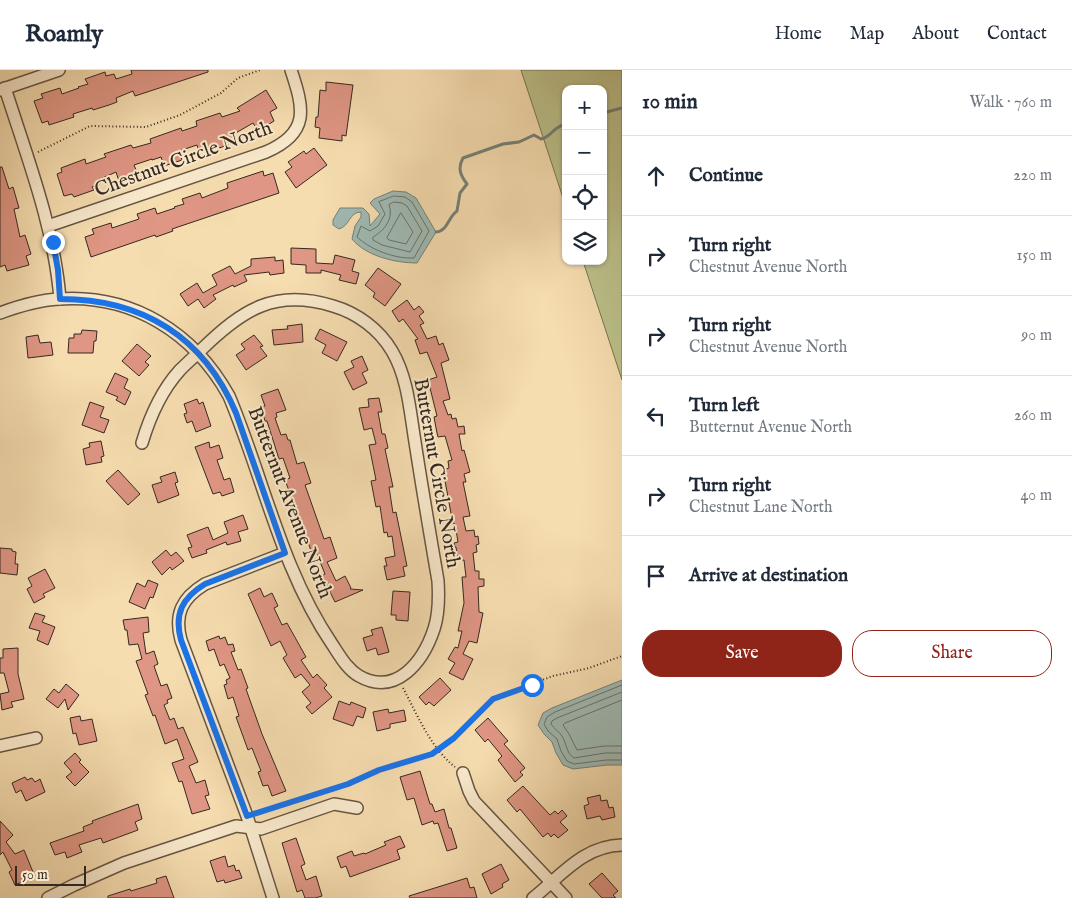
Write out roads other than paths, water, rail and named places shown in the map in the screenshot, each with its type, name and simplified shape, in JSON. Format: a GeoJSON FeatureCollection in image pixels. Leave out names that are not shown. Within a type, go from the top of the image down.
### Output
{"type":"FeatureCollection","features":[{"type":"Feature","properties":{"kind":"street"},"geometry":{"type":"LineString","coordinates":[[59,70],[2,89],[27,158],[48,226],[56,257],[60,299]]}},
{"type":"Feature","properties":{"kind":"street","name":"Chestnut Circle North"},"geometry":{"type":"LineString","coordinates":[[48,226],[282,145],[292,136],[300,119],[300,98],[290,70]]}},
{"type":"Feature","properties":{"kind":"street","name":"Butternut Avenue North"},"geometry":{"type":"LineString","coordinates":[[0,313],[34,303],[60,299],[97,301],[140,312],[176,332],[215,373],[229,396],[296,581],[316,619],[342,659],[350,670],[364,678],[381,682],[400,678],[406,673]]}},
{"type":"Feature","properties":{"kind":"street","name":"Butternut Circle North"},"geometry":{"type":"LineString","coordinates":[[142,443],[153,411],[180,370],[224,328],[240,316],[259,306],[279,300],[303,299],[344,309],[363,320],[379,334],[392,351],[405,383],[438,580],[437,616],[429,640],[418,660],[406,673]]}},
{"type":"Feature","properties":{"kind":"street"},"geometry":{"type":"LineString","coordinates":[[273,898],[249,822],[181,640],[178,627],[179,613],[184,601],[194,591],[205,584],[285,553]]}},
{"type":"Feature","properties":{"kind":"street"},"geometry":{"type":"LineString","coordinates":[[0,746],[36,738]]}},
{"type":"Feature","properties":{"kind":"street"},"geometry":{"type":"LineString","coordinates":[[463,773],[474,801],[566,898]]}},
{"type":"Feature","properties":{"kind":"street"},"geometry":{"type":"LineString","coordinates":[[48,898],[124,863],[249,822],[261,829],[334,804],[357,808]]}},
{"type":"Feature","properties":{"kind":"street"},"geometry":{"type":"LineString","coordinates":[[534,898],[573,862],[586,854],[598,849],[622,845]]}},
{"type":"Feature","properties":{"kind":"water"},"geometry":{"type":"Polygon","coordinates":[[[393,191],[406,192],[416,198],[436,232],[417,263],[390,260],[373,254],[358,245],[352,239],[355,226],[361,217],[361,212],[354,214],[339,229],[333,225],[333,220],[340,208],[363,208],[369,214],[370,226],[380,214],[370,203],[374,199],[393,191]]]}},
{"type":"Feature","properties":{"kind":"water"},"geometry":{"type":"Polygon","coordinates":[[[622,680],[622,765],[573,769],[563,765],[552,742],[538,725],[543,713],[622,680]]]}},
{"type":"Feature","properties":{"kind":"waterway"},"geometry":{"type":"LineString","coordinates":[[607,112],[622,108]]}},
{"type":"Feature","properties":{"kind":"waterway"},"geometry":{"type":"LineString","coordinates":[[436,232],[443,229],[457,211],[460,193],[467,184],[463,178],[460,166],[463,158],[503,144],[519,142],[534,135],[541,139],[545,138],[562,125]]}}]}
